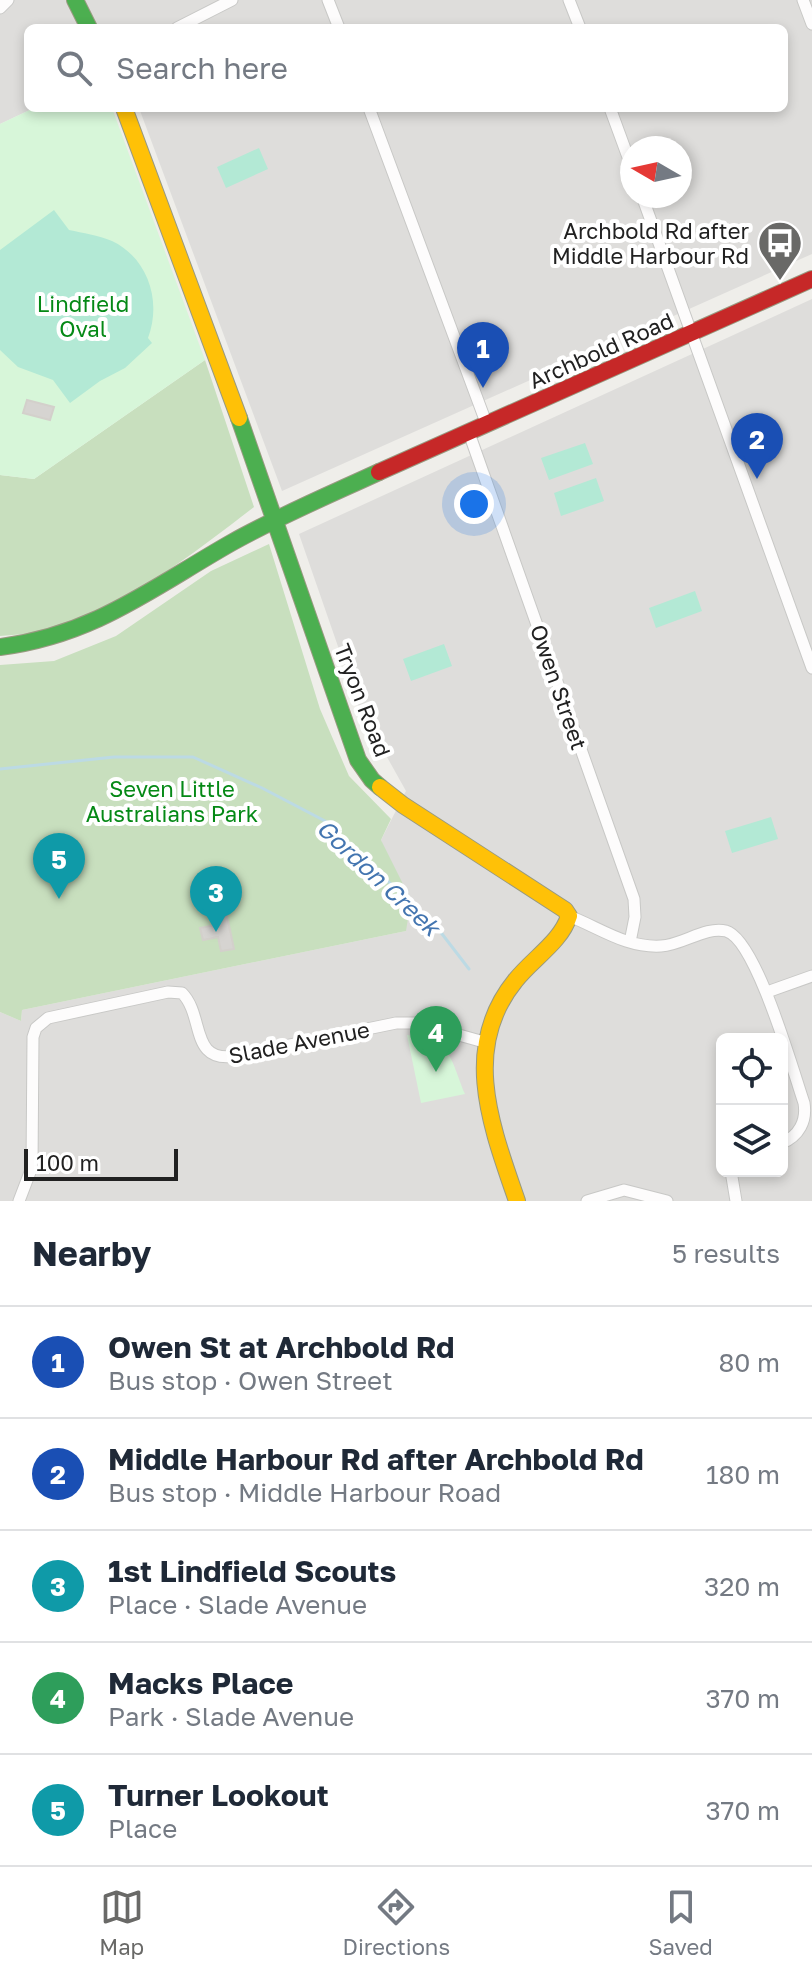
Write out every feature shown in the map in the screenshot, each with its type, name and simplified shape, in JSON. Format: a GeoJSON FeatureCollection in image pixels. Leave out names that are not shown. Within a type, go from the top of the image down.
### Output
{"type":"FeatureCollection","features":[{"type":"Feature","properties":{"kind":"street"},"geometry":{"type":"LineString","coordinates":[[0,8],[8,0]]}},
{"type":"Feature","properties":{"kind":"street"},"geometry":{"type":"LineString","coordinates":[[75,0],[87,24]]}},
{"type":"Feature","properties":{"kind":"street"},"geometry":{"type":"LineString","coordinates":[[185,24],[232,0]]}},
{"type":"Feature","properties":{"kind":"street"},"geometry":{"type":"LineString","coordinates":[[328,0],[337,24]]}},
{"type":"Feature","properties":{"kind":"street"},"geometry":{"type":"LineString","coordinates":[[569,0],[578,24]]}},
{"type":"Feature","properties":{"kind":"street"},"geometry":{"type":"LineString","coordinates":[[803,0],[812,24]]}},
{"type":"Feature","properties":{"kind":"street","name":"Tryon Road"},"geometry":{"type":"LineString","coordinates":[[125,112],[275,519],[353,750],[365,770],[403,805],[565,910],[569,916]]}},
{"type":"Feature","properties":{"kind":"street"},"geometry":{"type":"LineString","coordinates":[[370,112],[487,425]]}},
{"type":"Feature","properties":{"kind":"street"},"geometry":{"type":"LineString","coordinates":[[611,112],[620,136]]}},
{"type":"Feature","properties":{"kind":"street"},"geometry":{"type":"LineString","coordinates":[[646,208],[812,668]]}},
{"type":"Feature","properties":{"kind":"street","name":"Archbold Road"},"geometry":{"type":"LineString","coordinates":[[0,647],[33,642],[89,626],[275,519],[812,279]]}},
{"type":"Feature","properties":{"kind":"street","name":"Owen Street"},"geometry":{"type":"LineString","coordinates":[[469,433],[634,899],[635,917],[630,942]]}},
{"type":"Feature","properties":{"kind":"street"},"geometry":{"type":"LineString","coordinates":[[517,1201],[483,1094],[484,1042],[509,988],[565,929],[569,916],[630,942],[662,946],[680,943],[711,931],[731,933],[743,944],[767,992],[805,1110],[799,1130],[788,1138]]}},
{"type":"Feature","properties":{"kind":"street"},"geometry":{"type":"LineString","coordinates":[[767,992],[812,976]]}},
{"type":"Feature","properties":{"kind":"street","name":"Slade Avenue"},"geometry":{"type":"LineString","coordinates":[[19,1201],[32,1167],[33,1037],[42,1021],[58,1015],[168,992],[182,993],[194,1010],[205,1047],[218,1057],[228,1058],[396,1023],[416,1023],[484,1042]]}},
{"type":"Feature","properties":{"kind":"street"},"geometry":{"type":"LineString","coordinates":[[732,1177],[736,1201]]}},
{"type":"Feature","properties":{"kind":"street"},"geometry":{"type":"LineString","coordinates":[[587,1201],[624,1190],[667,1201]]}},
{"type":"Feature","properties":{"kind":"shaded area"},"geometry":{"type":"Polygon","coordinates":[[[0,0],[812,0],[812,254],[282,491],[140,112],[788,112],[788,24],[24,24],[24,112],[0,124],[0,0]]]}},
{"type":"Feature","properties":{"kind":"shaded area"},"geometry":{"type":"Polygon","coordinates":[[[812,299],[812,1201],[0,1201],[0,1012],[21,1021],[22,1010],[406,931],[381,840],[406,791],[359,707],[299,534],[812,299]]]}},
{"type":"Feature","properties":{"kind":"green space"},"geometry":{"type":"Polygon","coordinates":[[[26,112],[113,112],[205,360],[34,479],[0,475],[0,124],[26,112]]]}},
{"type":"Feature","properties":{"kind":"green space"},"geometry":{"type":"Polygon","coordinates":[[[259,148],[268,169],[226,188],[217,167],[259,148]]]}},
{"type":"Feature","properties":{"kind":"green space","name":"Lindfield Oval"},"geometry":{"type":"Polygon","coordinates":[[[54,210],[69,230],[112,241],[135,258],[149,282],[152,296],[152,324],[148,338],[152,343],[125,368],[100,381],[70,403],[53,380],[18,367],[0,350],[0,250],[54,210]]]}},
{"type":"Feature","properties":{"kind":"green space"},"geometry":{"type":"Polygon","coordinates":[[[205,360],[254,507],[156,578],[102,610],[49,631],[0,636],[0,475],[34,479],[205,360]]]}},
{"type":"Feature","properties":{"kind":"green space"},"geometry":{"type":"Polygon","coordinates":[[[585,443],[593,464],[549,480],[541,458],[585,443]]]}},
{"type":"Feature","properties":{"kind":"green space"},"geometry":{"type":"Polygon","coordinates":[[[596,478],[604,501],[561,516],[554,493],[596,478]]]}},
{"type":"Feature","properties":{"kind":"green space","name":"Seven Little Australians Park"},"geometry":{"type":"Polygon","coordinates":[[[269,544],[320,709],[349,776],[391,819],[381,840],[411,900],[406,931],[22,1010],[21,1021],[0,1012],[0,665],[54,661],[116,636],[211,571],[269,544]]]}},
{"type":"Feature","properties":{"kind":"green space"},"geometry":{"type":"Polygon","coordinates":[[[695,591],[702,611],[656,628],[649,608],[695,591]]]}},
{"type":"Feature","properties":{"kind":"green space"},"geometry":{"type":"Polygon","coordinates":[[[444,644],[452,666],[411,681],[403,659],[444,644]]]}},
{"type":"Feature","properties":{"kind":"green space"},"geometry":{"type":"Polygon","coordinates":[[[771,817],[778,839],[732,853],[725,831],[771,817]]]}},
{"type":"Feature","properties":{"kind":"green space"},"geometry":{"type":"Polygon","coordinates":[[[407,1035],[433,1041],[447,1052],[465,1094],[421,1103],[407,1035]]]}},
{"type":"Feature","properties":{"kind":"building"},"geometry":{"type":"Polygon","coordinates":[[[27,400],[54,407],[50,420],[23,413],[27,400]]]}},
{"type":"Feature","properties":{"kind":"building"},"geometry":{"type":"Polygon","coordinates":[[[227,916],[234,949],[221,951],[218,937],[203,940],[200,928],[215,925],[214,918],[227,916]]]}},
{"type":"Feature","properties":{"kind":"waterway","name":"Gordon Creek"},"geometry":{"type":"LineString","coordinates":[[0,769],[114,757],[193,757],[325,821],[439,930],[469,969]]}},
{"type":"Feature","properties":{"kind":"traffic: fast"},"geometry":{"type":"LineString","coordinates":[[75,0],[87,24]]}},
{"type":"Feature","properties":{"kind":"traffic: fast"},"geometry":{"type":"LineString","coordinates":[[239,418],[358,760],[380,787]]}},
{"type":"Feature","properties":{"kind":"traffic: fast"},"geometry":{"type":"LineString","coordinates":[[0,647],[34,641],[94,621],[249,533],[379,472]]}},
{"type":"Feature","properties":{"kind":"traffic: slow"},"geometry":{"type":"LineString","coordinates":[[125,112],[239,418]]}},
{"type":"Feature","properties":{"kind":"traffic: slow"},"geometry":{"type":"LineString","coordinates":[[380,787],[565,910],[569,916],[560,934],[515,981],[498,1007],[489,1034],[485,1061],[486,1089],[498,1145],[517,1201]]}},
{"type":"Feature","properties":{"kind":"traffic: jam"},"geometry":{"type":"LineString","coordinates":[[379,472],[812,279]]}},
{"type":"Feature","properties":{"kind":"place","name":"Archbold Rd after Middle Harbour Rd"},"geometry":{"type":"Point","coordinates":[780,282]}},
{"type":"Feature","properties":{"kind":"place","name":"Owen St at Archbold Rd"},"geometry":{"type":"Point","coordinates":[483,388]}},
{"type":"Feature","properties":{"kind":"place","name":"Middle Harbour Rd after Archbold Rd"},"geometry":{"type":"Point","coordinates":[757,479]}},
{"type":"Feature","properties":{"kind":"place","name":"Turner Lookout"},"geometry":{"type":"Point","coordinates":[59,899]}},
{"type":"Feature","properties":{"kind":"place","name":"1st Lindfield Scouts"},"geometry":{"type":"Point","coordinates":[216,932]}},
{"type":"Feature","properties":{"kind":"place","name":"Macks Place"},"geometry":{"type":"Point","coordinates":[436,1072]}}]}
